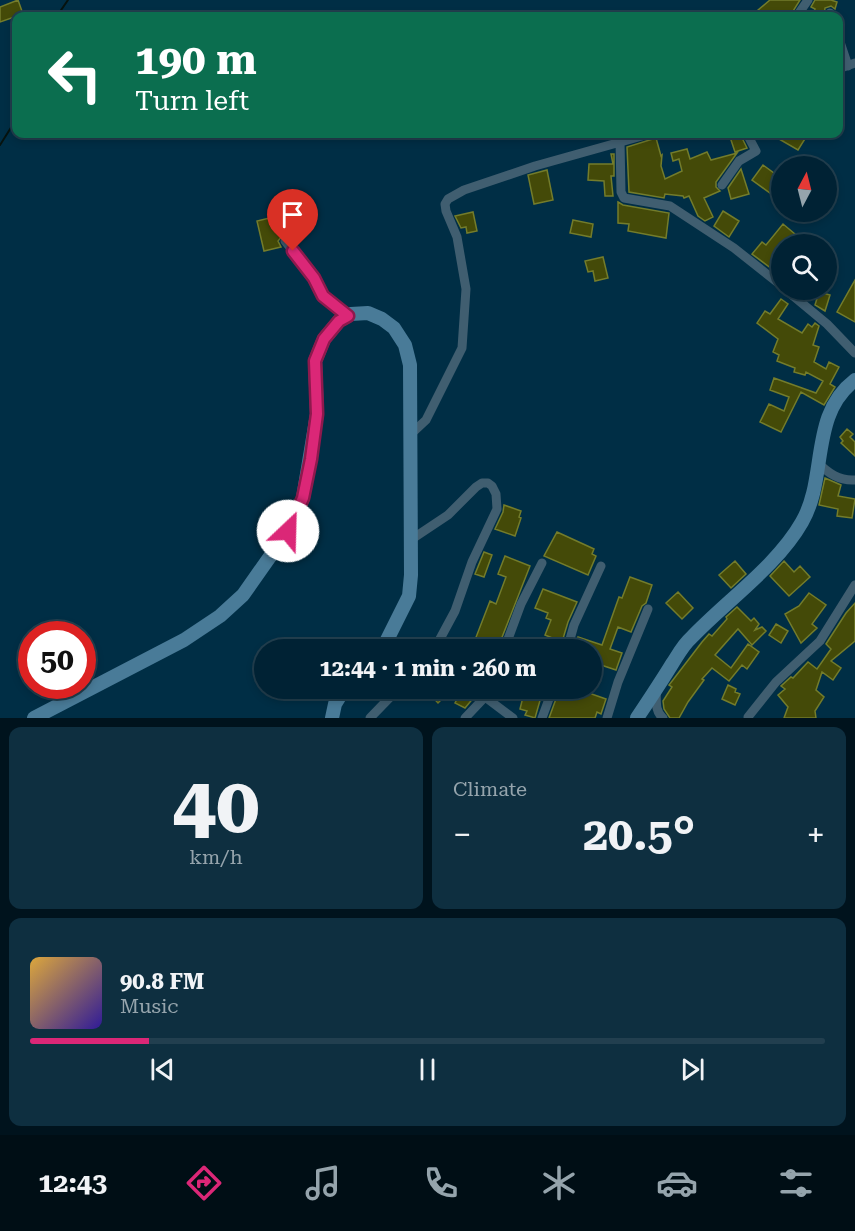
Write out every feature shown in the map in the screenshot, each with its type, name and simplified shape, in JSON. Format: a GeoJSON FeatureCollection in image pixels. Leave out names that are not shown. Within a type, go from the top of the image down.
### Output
{"type":"FeatureCollection","features":[{"type":"Feature","properties":{"kind":"main road"},"geometry":{"type":"LineString","coordinates":[[34,718],[184,640],[220,616],[243,595],[288,531],[303,498],[317,414],[315,361],[324,339],[339,321],[351,314],[368,313],[394,328],[405,345],[410,365],[412,539],[409,596],[386,639]]}},
{"type":"Feature","properties":{"kind":"main road"},"geometry":{"type":"LineString","coordinates":[[637,718],[689,639],[788,545],[803,520],[813,496],[824,427],[834,404],[846,387],[855,380]]}},
{"type":"Feature","properties":{"kind":"main road"},"geometry":{"type":"LineString","coordinates":[[332,718],[338,699]]}},
{"type":"Feature","properties":{"kind":"street"},"geometry":{"type":"LineString","coordinates":[[411,434],[426,420],[462,348],[466,290],[457,237],[446,211],[448,199],[464,190],[632,138]]}},
{"type":"Feature","properties":{"kind":"street"},"geometry":{"type":"LineString","coordinates":[[722,185],[739,161],[756,151],[749,138]]}},
{"type":"Feature","properties":{"kind":"street"},"geometry":{"type":"LineString","coordinates":[[620,141],[621,192],[624,198],[670,206],[734,248],[771,277]]}},
{"type":"Feature","properties":{"kind":"street"},"geometry":{"type":"LineString","coordinates":[[285,242],[314,278],[323,296],[348,316]]}},
{"type":"Feature","properties":{"kind":"street"},"geometry":{"type":"LineString","coordinates":[[798,300],[827,324],[855,353]]}},
{"type":"Feature","properties":{"kind":"street"},"geometry":{"type":"LineString","coordinates":[[817,462],[836,477],[855,480]]}},
{"type":"Feature","properties":{"kind":"street"},"geometry":{"type":"LineString","coordinates":[[412,539],[448,515],[482,483],[492,486],[496,494],[497,508],[472,562],[455,611],[440,639]]}},
{"type":"Feature","properties":{"kind":"street"},"geometry":{"type":"LineString","coordinates":[[508,639],[521,604],[542,563]]}},
{"type":"Feature","properties":{"kind":"street"},"geometry":{"type":"LineString","coordinates":[[570,639],[574,625],[601,566]]}},
{"type":"Feature","properties":{"kind":"street"},"geometry":{"type":"LineString","coordinates":[[748,717],[776,682],[820,641],[855,585]]}},
{"type":"Feature","properties":{"kind":"street"},"geometry":{"type":"LineString","coordinates":[[607,718],[618,682],[648,609]]}},
{"type":"Feature","properties":{"kind":"street"},"geometry":{"type":"LineString","coordinates":[[656,689],[658,714],[663,718]]}},
{"type":"Feature","properties":{"kind":"street"},"geometry":{"type":"LineString","coordinates":[[370,718],[388,699]]}},
{"type":"Feature","properties":{"kind":"street"},"geometry":{"type":"LineString","coordinates":[[465,718],[482,699]]}},
{"type":"Feature","properties":{"kind":"street"},"geometry":{"type":"LineString","coordinates":[[493,699],[513,718]]}},
{"type":"Feature","properties":{"kind":"street"},"geometry":{"type":"LineString","coordinates":[[542,718],[549,699]]}},
{"type":"Feature","properties":{"kind":"building"},"geometry":{"type":"Polygon","coordinates":[[[18,0],[22,12],[12,12],[12,18],[0,22],[0,7],[18,0]]]}},
{"type":"Feature","properties":{"kind":"building"},"geometry":{"type":"Polygon","coordinates":[[[770,0],[800,0],[792,12],[756,12],[770,0]]]}},
{"type":"Feature","properties":{"kind":"building"},"geometry":{"type":"Polygon","coordinates":[[[815,0],[837,2],[835,9],[831,6],[825,8],[824,12],[814,12],[815,9],[811,7],[815,0]]]}},
{"type":"Feature","properties":{"kind":"building"},"geometry":{"type":"Polygon","coordinates":[[[656,138],[662,155],[661,166],[665,179],[682,171],[679,159],[673,161],[671,153],[687,149],[690,159],[707,152],[711,160],[737,153],[716,182],[716,187],[720,191],[704,198],[713,217],[705,221],[698,216],[689,196],[684,198],[665,194],[664,198],[629,192],[627,147],[656,138]]]}},
{"type":"Feature","properties":{"kind":"building"},"geometry":{"type":"Polygon","coordinates":[[[730,138],[742,138],[747,148],[735,152],[730,138]]]}},
{"type":"Feature","properties":{"kind":"building"},"geometry":{"type":"Polygon","coordinates":[[[780,138],[806,138],[798,150],[780,138]]]}},
{"type":"Feature","properties":{"kind":"building"},"geometry":{"type":"Polygon","coordinates":[[[611,154],[614,154],[614,176],[611,176],[613,196],[605,196],[604,181],[588,180],[589,164],[613,164],[611,154]]]}},
{"type":"Feature","properties":{"kind":"building"},"geometry":{"type":"Polygon","coordinates":[[[763,165],[771,171],[771,194],[752,180],[763,165]]]}},
{"type":"Feature","properties":{"kind":"building"},"geometry":{"type":"Polygon","coordinates":[[[741,169],[749,194],[731,199],[728,188],[741,169]]]}},
{"type":"Feature","properties":{"kind":"building"},"geometry":{"type":"Polygon","coordinates":[[[547,170],[553,200],[534,204],[528,175],[547,170]]]}},
{"type":"Feature","properties":{"kind":"building"},"geometry":{"type":"Polygon","coordinates":[[[618,202],[623,205],[669,213],[666,238],[628,231],[629,224],[618,223],[618,202]]]}},
{"type":"Feature","properties":{"kind":"building"},"geometry":{"type":"Polygon","coordinates":[[[723,211],[739,221],[729,237],[714,226],[723,211]]]}},
{"type":"Feature","properties":{"kind":"building"},"geometry":{"type":"Polygon","coordinates":[[[473,212],[477,231],[467,233],[466,227],[461,228],[455,216],[473,212]]]}},
{"type":"Feature","properties":{"kind":"building"},"geometry":{"type":"Polygon","coordinates":[[[278,216],[283,235],[278,241],[281,247],[264,251],[257,221],[278,216]]]}},
{"type":"Feature","properties":{"kind":"building"},"geometry":{"type":"Polygon","coordinates":[[[573,220],[593,224],[591,237],[570,233],[573,220]]]}},
{"type":"Feature","properties":{"kind":"building"},"geometry":{"type":"Polygon","coordinates":[[[783,224],[795,234],[775,234],[783,224]]]}},
{"type":"Feature","properties":{"kind":"building"},"geometry":{"type":"Polygon","coordinates":[[[771,239],[771,268],[752,254],[762,242],[766,245],[771,239]]]}},
{"type":"Feature","properties":{"kind":"building"},"geometry":{"type":"Polygon","coordinates":[[[603,257],[608,278],[595,281],[593,271],[588,272],[585,261],[603,257]]]}},
{"type":"Feature","properties":{"kind":"building"},"geometry":{"type":"Polygon","coordinates":[[[855,280],[855,322],[837,312],[855,280]]]}},
{"type":"Feature","properties":{"kind":"building"},"geometry":{"type":"Polygon","coordinates":[[[782,300],[788,304],[778,319],[802,333],[808,324],[812,327],[815,323],[819,326],[813,345],[819,347],[814,362],[826,369],[829,362],[839,367],[830,384],[835,387],[824,405],[801,392],[781,432],[760,422],[769,404],[784,411],[789,397],[770,390],[774,378],[816,393],[823,381],[806,372],[805,375],[794,372],[795,368],[777,361],[779,355],[773,352],[778,339],[757,323],[765,311],[770,314],[782,300]]]}},
{"type":"Feature","properties":{"kind":"building"},"geometry":{"type":"Polygon","coordinates":[[[817,300],[828,300],[825,311],[815,305],[817,300]]]}},
{"type":"Feature","properties":{"kind":"building"},"geometry":{"type":"Polygon","coordinates":[[[847,429],[853,434],[850,437],[855,442],[855,456],[841,443],[843,441],[840,437],[847,429]]]}},
{"type":"Feature","properties":{"kind":"building"},"geometry":{"type":"Polygon","coordinates":[[[825,478],[841,485],[838,496],[855,499],[852,518],[837,516],[838,509],[819,505],[825,478]]]}},
{"type":"Feature","properties":{"kind":"building"},"geometry":{"type":"Polygon","coordinates":[[[504,505],[521,511],[515,536],[495,529],[504,505]]]}},
{"type":"Feature","properties":{"kind":"building"},"geometry":{"type":"Polygon","coordinates":[[[557,532],[594,549],[592,554],[596,556],[588,575],[544,556],[557,532]]]}},
{"type":"Feature","properties":{"kind":"building"},"geometry":{"type":"Polygon","coordinates":[[[484,552],[492,555],[484,577],[475,574],[484,552]]]}},
{"type":"Feature","properties":{"kind":"building"},"geometry":{"type":"Polygon","coordinates":[[[505,556],[530,566],[501,639],[475,639],[490,601],[496,604],[506,577],[498,574],[505,556]]]}},
{"type":"Feature","properties":{"kind":"building"},"geometry":{"type":"Polygon","coordinates":[[[735,561],[746,574],[731,588],[719,575],[735,561]]]}},
{"type":"Feature","properties":{"kind":"building"},"geometry":{"type":"Polygon","coordinates":[[[784,561],[794,572],[800,566],[810,577],[789,596],[770,576],[784,561]]]}},
{"type":"Feature","properties":{"kind":"building"},"geometry":{"type":"Polygon","coordinates":[[[630,577],[652,585],[646,603],[642,606],[631,632],[618,627],[610,649],[622,653],[616,670],[602,665],[602,645],[619,597],[622,598],[630,577]]]}},
{"type":"Feature","properties":{"kind":"building"},"geometry":{"type":"Polygon","coordinates":[[[543,589],[577,602],[563,639],[545,635],[551,620],[546,618],[548,613],[535,608],[543,589]]]}},
{"type":"Feature","properties":{"kind":"building"},"geometry":{"type":"Polygon","coordinates":[[[678,592],[693,608],[682,619],[666,603],[678,592]]]}},
{"type":"Feature","properties":{"kind":"building"},"geometry":{"type":"Polygon","coordinates":[[[809,593],[826,605],[812,624],[817,628],[801,643],[785,614],[799,606],[809,593]]]}},
{"type":"Feature","properties":{"kind":"building"},"geometry":{"type":"Polygon","coordinates":[[[855,603],[855,641],[831,661],[841,668],[833,680],[822,672],[816,690],[824,697],[815,711],[816,718],[784,718],[788,707],[778,695],[785,689],[781,686],[791,677],[793,678],[808,662],[817,669],[831,649],[826,644],[855,603]]]}},
{"type":"Feature","properties":{"kind":"building"},"geometry":{"type":"Polygon","coordinates":[[[737,607],[751,621],[754,618],[759,624],[755,630],[762,627],[766,631],[752,645],[738,629],[715,655],[731,668],[748,644],[759,652],[747,669],[742,665],[729,681],[712,668],[702,679],[704,680],[679,718],[670,718],[664,709],[663,701],[672,687],[669,685],[702,642],[709,634],[712,636],[727,619],[726,617],[737,607]]]}},
{"type":"Feature","properties":{"kind":"building"},"geometry":{"type":"Polygon","coordinates":[[[776,624],[788,631],[781,643],[769,635],[776,624]]]}},
{"type":"Feature","properties":{"kind":"building"},"geometry":{"type":"Polygon","coordinates":[[[728,685],[740,694],[735,705],[722,699],[728,685]]]}},
{"type":"Feature","properties":{"kind":"building"},"geometry":{"type":"Polygon","coordinates":[[[457,699],[472,699],[465,708],[455,703],[457,699]]]}},
{"type":"Feature","properties":{"kind":"building"},"geometry":{"type":"Polygon","coordinates":[[[522,699],[540,699],[535,718],[525,715],[527,711],[520,709],[522,699]]]}},
{"type":"Feature","properties":{"kind":"building"},"geometry":{"type":"Polygon","coordinates":[[[556,699],[606,699],[601,714],[597,712],[595,718],[549,718],[556,699]]]}},
{"type":"Feature","properties":{"kind":"waterway"},"geometry":{"type":"LineString","coordinates":[[60,12],[68,0]]}},
{"type":"Feature","properties":{"kind":"waterway"},"geometry":{"type":"LineString","coordinates":[[0,145],[12,126]]}},
{"type":"Feature","properties":{"kind":"route"},"geometry":{"type":"LineString","coordinates":[[288,531],[303,498],[311,459],[317,414],[315,361],[324,339],[339,321],[348,316],[323,296],[314,278],[293,251]]}}]}
